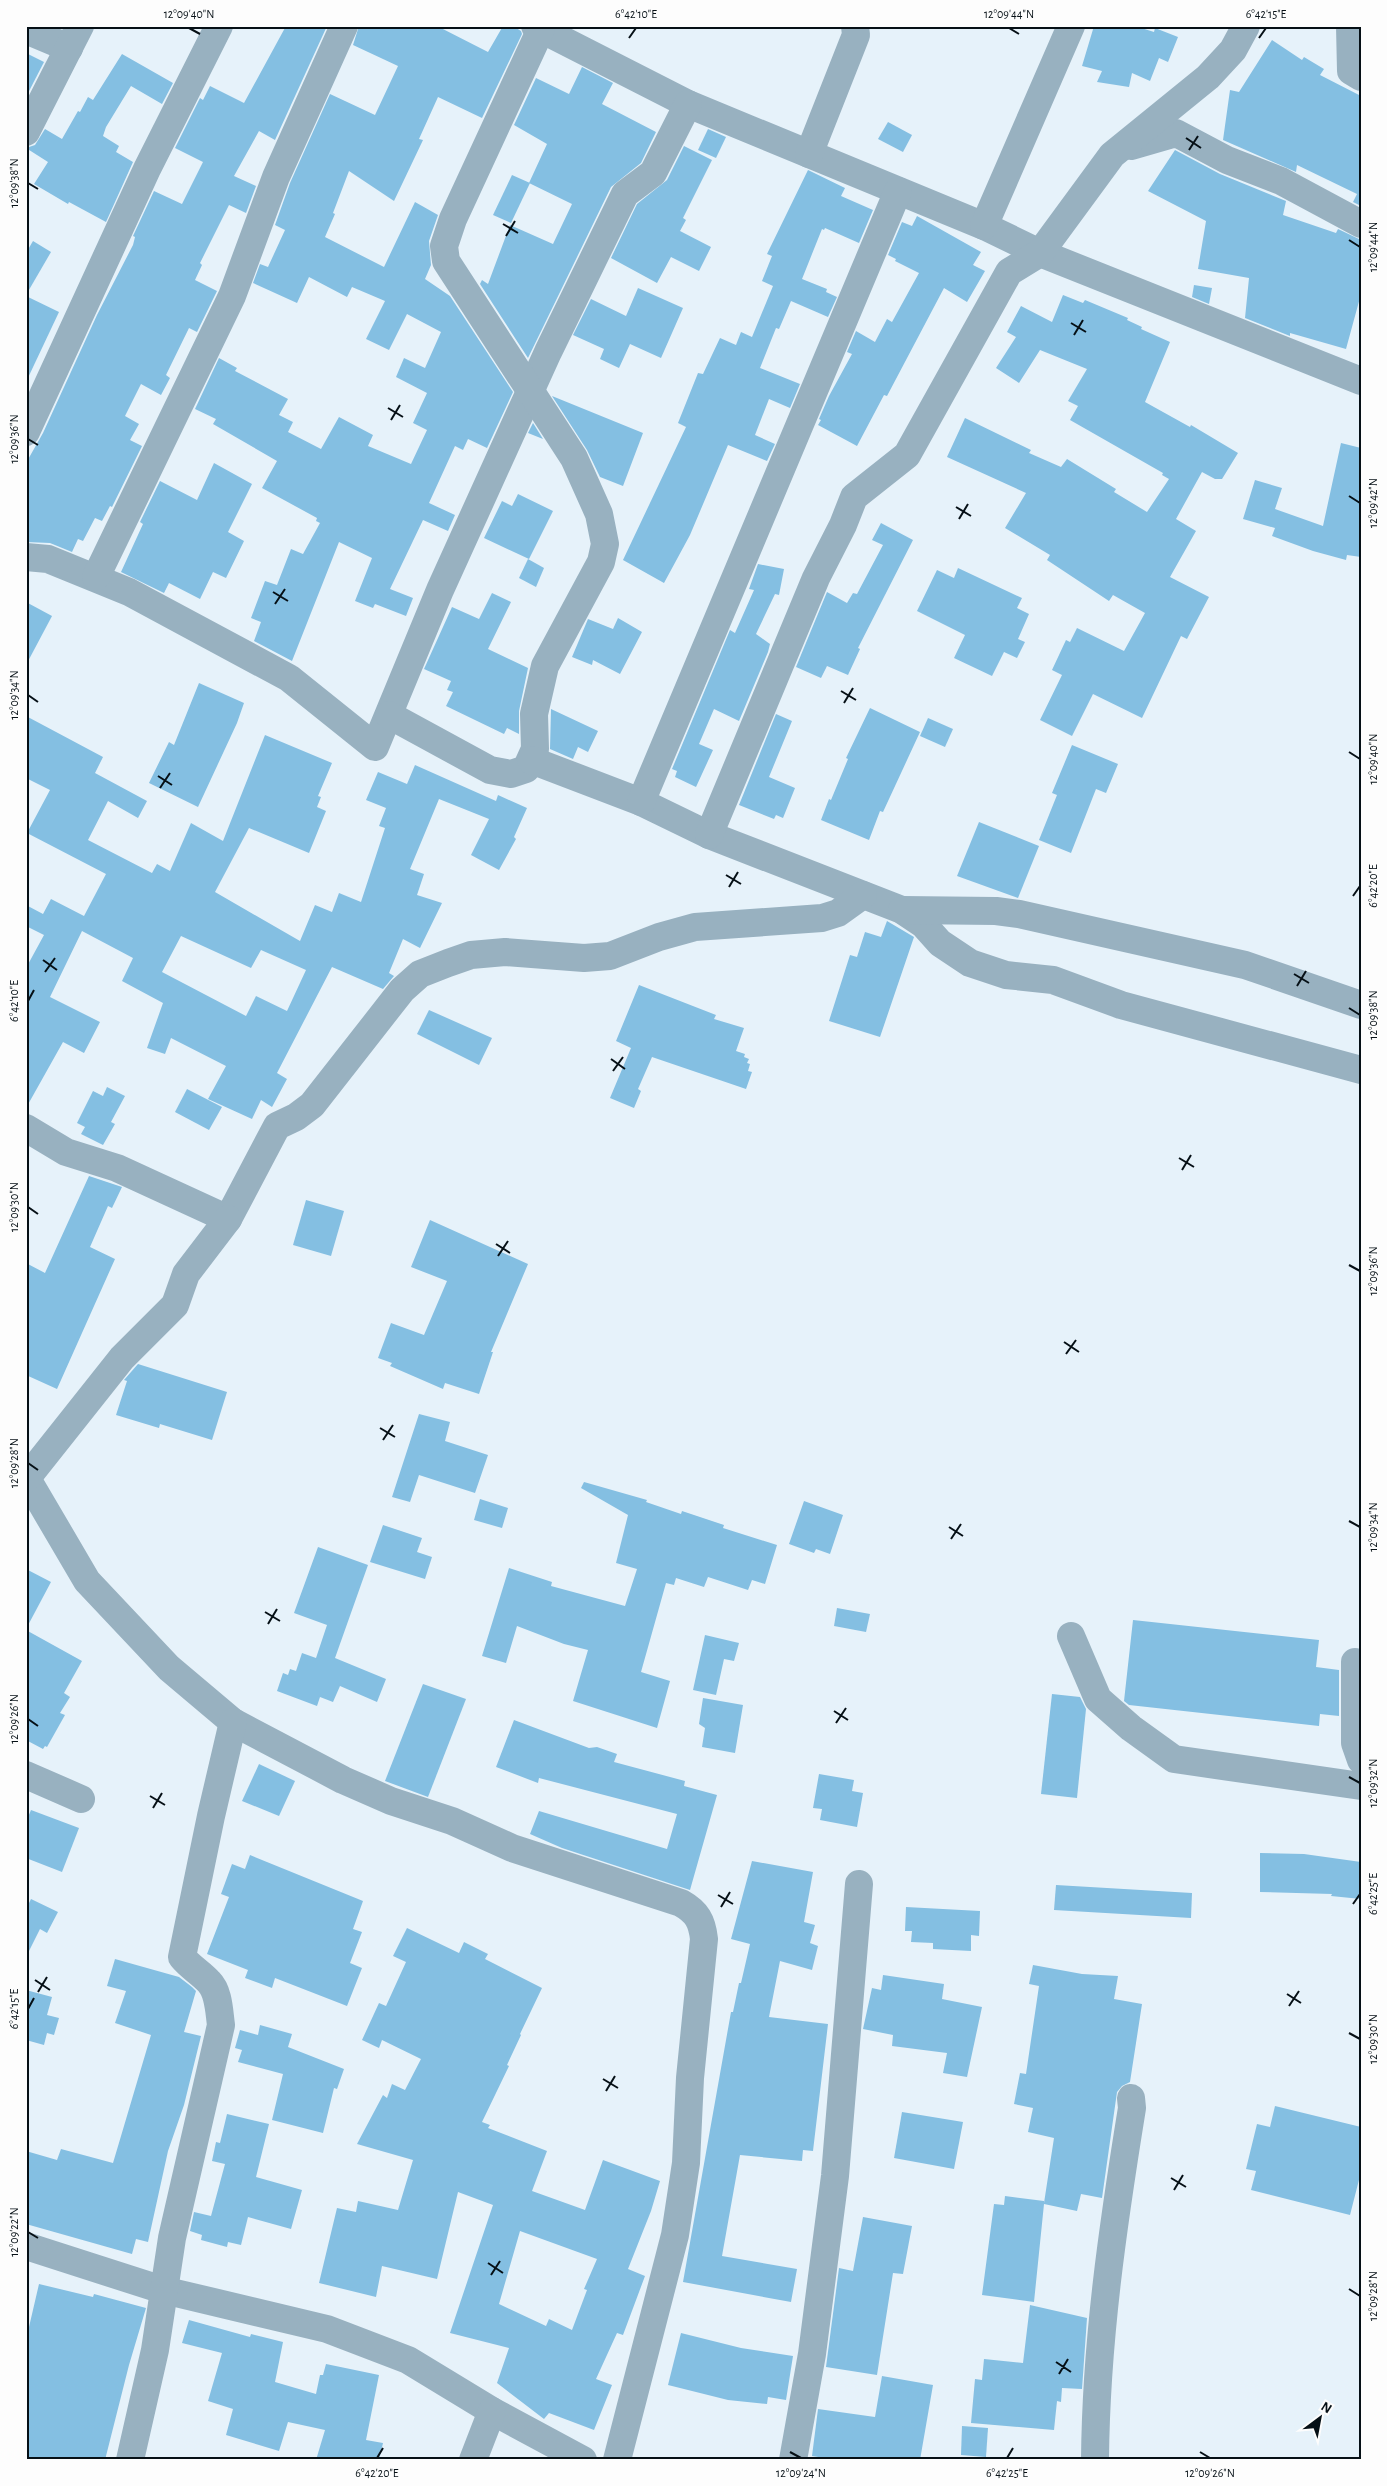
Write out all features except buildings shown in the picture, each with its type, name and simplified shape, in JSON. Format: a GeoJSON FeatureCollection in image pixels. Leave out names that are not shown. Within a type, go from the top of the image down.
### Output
{"type":"FeatureCollection","features":[{"type":"Feature","properties":{"kind":"street"},"geometry":{"type":"LineString","coordinates":[[26,432],[147,168],[219,26]]}},
{"type":"Feature","properties":{"kind":"street"},"geometry":{"type":"LineString","coordinates":[[96,577],[232,296],[276,177],[344,26]]}},
{"type":"Feature","properties":{"kind":"street"},"geometry":{"type":"LineString","coordinates":[[809,154],[856,35],[855,26]]}},
{"type":"Feature","properties":{"kind":"street"},"geometry":{"type":"LineString","coordinates":[[984,226],[1071,26]]}},
{"type":"Feature","properties":{"kind":"street"},"geometry":{"type":"LineString","coordinates":[[709,835],[816,578],[843,525],[854,497],[907,454],[1009,272],[1040,253],[1112,155],[1208,77],[1233,50],[1246,26]]}},
{"type":"Feature","properties":{"kind":"street"},"geometry":{"type":"LineString","coordinates":[[1350,26],[1351,71],[1361,77]]}},
{"type":"Feature","properties":{"kind":"street"},"geometry":{"type":"LineString","coordinates":[[389,715],[490,770],[511,774],[526,769],[535,749],[536,700],[545,666],[594,578],[605,544],[599,514],[574,458],[446,261],[444,246],[453,219],[538,28],[688,104],[984,226],[1040,253],[1361,381]]}},
{"type":"Feature","properties":{"kind":"street"},"geometry":{"type":"LineString","coordinates":[[26,30],[74,37],[26,132]]}},
{"type":"Feature","properties":{"kind":"street"},"geometry":{"type":"LineString","coordinates":[[26,557],[48,559],[129,592],[290,678],[375,747],[440,590],[530,391],[625,194],[653,173],[688,104]]}},
{"type":"Feature","properties":{"kind":"street"},"geometry":{"type":"LineString","coordinates":[[1112,155],[1129,146],[1176,133],[1227,160],[1281,181],[1361,224]]}},
{"type":"Feature","properties":{"kind":"street"},"geometry":{"type":"LineString","coordinates":[[641,802],[898,191]]}},
{"type":"Feature","properties":{"kind":"street"},"geometry":{"type":"LineString","coordinates":[[530,760],[641,802],[709,835],[902,910],[923,924],[940,943],[970,963],[1006,975],[1053,980],[1121,1005],[1361,1070]]}},
{"type":"Feature","properties":{"kind":"street"},"geometry":{"type":"LineString","coordinates":[[617,2460],[676,2234],[687,2155],[690,2078],[704,1939],[703,1925],[696,1914],[682,1903],[512,1848],[459,1824],[390,1801],[343,1780],[233,1722],[169,1668],[87,1581],[27,1478],[122,1358],[175,1305],[186,1274],[228,1219],[276,1126],[296,1117],[312,1105],[402,990],[420,974],[471,955],[505,952],[584,958],[610,956],[659,937],[696,927],[822,918],[838,913],[863,895]]}},
{"type":"Feature","properties":{"kind":"street"},"geometry":{"type":"LineString","coordinates":[[902,910],[996,911],[1019,914],[1245,965],[1361,1005]]}},
{"type":"Feature","properties":{"kind":"street"},"geometry":{"type":"LineString","coordinates":[[26,1128],[66,1152],[117,1168],[228,1219]]}},
{"type":"Feature","properties":{"kind":"street"},"geometry":{"type":"LineString","coordinates":[[1072,1636],[1098,1699],[1131,1728],[1174,1759],[1361,1786]]}},
{"type":"Feature","properties":{"kind":"street"},"geometry":{"type":"LineString","coordinates":[[1355,1662],[1355,1743],[1361,1760]]}},
{"type":"Feature","properties":{"kind":"street"},"geometry":{"type":"LineString","coordinates":[[130,2460],[141,2402],[155,2350],[172,2238],[221,2025],[218,2001],[210,1983],[182,1957],[211,1816],[233,1722]]}},
{"type":"Feature","properties":{"kind":"street"},"geometry":{"type":"LineString","coordinates":[[26,1775],[81,1800]]}},
{"type":"Feature","properties":{"kind":"street"},"geometry":{"type":"LineString","coordinates":[[793,2460],[812,2354],[835,2176],[859,1884]]}},
{"type":"Feature","properties":{"kind":"street"},"geometry":{"type":"LineString","coordinates":[[1095,2460],[1100,2342],[1106,2284],[1132,2108],[1131,2098]]}},
{"type":"Feature","properties":{"kind":"street"},"geometry":{"type":"LineString","coordinates":[[26,2246],[163,2290],[327,2330],[408,2360],[492,2411],[582,2460]]}},
{"type":"Feature","properties":{"kind":"street"},"geometry":{"type":"LineString","coordinates":[[473,2460],[492,2411]]}}]}
